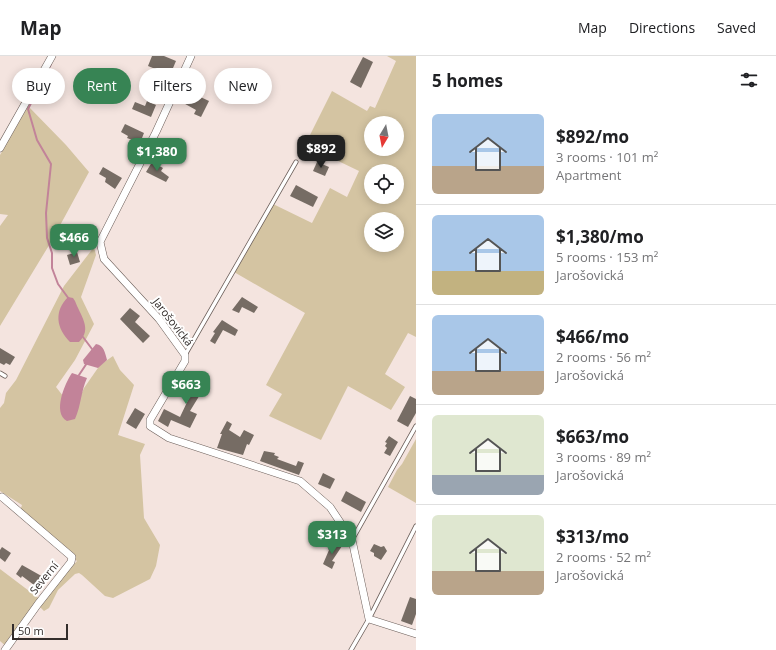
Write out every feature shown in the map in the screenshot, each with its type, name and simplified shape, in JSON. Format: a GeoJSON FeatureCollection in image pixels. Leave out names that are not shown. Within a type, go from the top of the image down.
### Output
{"type":"FeatureCollection","features":[{"type":"Feature","properties":{"kind":"street"},"geometry":{"type":"LineString","coordinates":[[0,148],[52,56]]}},
{"type":"Feature","properties":{"kind":"street","name":"Jarošovická"},"geometry":{"type":"LineString","coordinates":[[191,56],[156,132],[100,242],[104,259],[159,319],[185,355],[185,361],[150,420],[150,426],[169,438],[300,481],[330,507],[352,540],[369,619]]}},
{"type":"Feature","properties":{"kind":"street","name":"Severní"},"geometry":{"type":"LineString","coordinates":[[2,497],[72,557],[71,562],[38,604],[5,650]]}},
{"type":"Feature","properties":{"kind":"street"},"geometry":{"type":"LineString","coordinates":[[369,619],[416,634]]}},
{"type":"Feature","properties":{"kind":"lane"},"geometry":{"type":"LineString","coordinates":[[185,355],[296,162]]}},
{"type":"Feature","properties":{"kind":"lane"},"geometry":{"type":"LineString","coordinates":[[0,372],[5,376]]}},
{"type":"Feature","properties":{"kind":"lane"},"geometry":{"type":"LineString","coordinates":[[352,540],[416,426]]}},
{"type":"Feature","properties":{"kind":"lane"},"geometry":{"type":"LineString","coordinates":[[351,650],[369,619],[416,526]]}},
{"type":"Feature","properties":{"kind":"shaded area"},"geometry":{"type":"Polygon","coordinates":[[[387,56],[416,56],[416,337],[408,333],[385,374],[405,387],[391,410],[348,386],[321,440],[269,416],[282,394],[266,385],[305,313],[234,272],[273,204],[312,223],[330,188],[347,197],[359,171],[305,145],[332,91],[367,111],[370,106],[375,108],[396,61],[387,56]]]}},
{"type":"Feature","properties":{"kind":"shaded area"},"geometry":{"type":"Polygon","coordinates":[[[28,106],[66,145],[89,172],[51,242],[0,326],[0,226],[8,215],[0,214],[0,155],[28,106]]]}},
{"type":"Feature","properties":{"kind":"shaded area"},"geometry":{"type":"Polygon","coordinates":[[[94,247],[96,255],[81,297],[94,324],[75,360],[56,387],[74,410],[84,388],[100,365],[113,356],[120,370],[134,385],[118,435],[145,444],[140,455],[144,518],[160,545],[156,566],[150,579],[113,598],[105,596],[79,573],[75,574],[58,590],[49,608],[44,611],[39,606],[8,648],[0,641],[0,569],[41,600],[77,561],[20,511],[22,505],[0,491],[0,408],[4,403],[6,393],[16,380],[64,286],[94,247]]]}},
{"type":"Feature","properties":{"kind":"shaded area"},"geometry":{"type":"Polygon","coordinates":[[[68,297],[73,298],[75,301],[84,322],[85,332],[79,342],[70,342],[65,337],[58,320],[60,308],[68,297]]]}},
{"type":"Feature","properties":{"kind":"shaded area"},"geometry":{"type":"Polygon","coordinates":[[[96,344],[101,346],[105,352],[107,360],[98,368],[84,364],[83,360],[96,344]]]}},
{"type":"Feature","properties":{"kind":"shaded area"},"geometry":{"type":"Polygon","coordinates":[[[72,373],[87,378],[75,419],[67,421],[60,412],[60,405],[63,390],[72,373]]]}},
{"type":"Feature","properties":{"kind":"shaded area"},"geometry":{"type":"Polygon","coordinates":[[[416,439],[416,503],[388,487],[416,439]]]}},
{"type":"Feature","properties":{"kind":"building"},"geometry":{"type":"Polygon","coordinates":[[[152,56],[164,56],[176,61],[173,68],[153,68],[148,66],[152,56]]]}},
{"type":"Feature","properties":{"kind":"building"},"geometry":{"type":"Polygon","coordinates":[[[363,57],[373,62],[361,88],[350,82],[363,57]]]}},
{"type":"Feature","properties":{"kind":"building"},"geometry":{"type":"Polygon","coordinates":[[[206,100],[209,101],[201,117],[194,114],[196,110],[185,104],[206,104],[206,100]]]}},
{"type":"Feature","properties":{"kind":"building"},"geometry":{"type":"Polygon","coordinates":[[[135,102],[145,106],[146,104],[156,105],[151,117],[132,109],[135,102]]]}},
{"type":"Feature","properties":{"kind":"building"},"geometry":{"type":"Polygon","coordinates":[[[125,124],[144,133],[140,143],[127,138],[128,136],[121,132],[125,124]]]}},
{"type":"Feature","properties":{"kind":"building"},"geometry":{"type":"Polygon","coordinates":[[[152,162],[163,168],[161,171],[169,177],[166,182],[146,172],[152,162]]]}},
{"type":"Feature","properties":{"kind":"building"},"geometry":{"type":"Polygon","coordinates":[[[317,162],[329,167],[325,176],[313,171],[317,162]]]}},
{"type":"Feature","properties":{"kind":"building"},"geometry":{"type":"Polygon","coordinates":[[[103,167],[122,178],[115,189],[105,182],[106,178],[99,174],[103,167]]]}},
{"type":"Feature","properties":{"kind":"building"},"geometry":{"type":"Polygon","coordinates":[[[296,185],[318,197],[313,207],[290,196],[296,185]]]}},
{"type":"Feature","properties":{"kind":"building"},"geometry":{"type":"Polygon","coordinates":[[[77,252],[80,262],[70,265],[67,255],[77,252]]]}},
{"type":"Feature","properties":{"kind":"building"},"geometry":{"type":"Polygon","coordinates":[[[242,297],[258,307],[254,313],[242,307],[239,313],[232,310],[242,297]]]}},
{"type":"Feature","properties":{"kind":"building"},"geometry":{"type":"Polygon","coordinates":[[[130,308],[140,316],[135,322],[150,336],[143,343],[120,319],[130,308]]]}},
{"type":"Feature","properties":{"kind":"building"},"geometry":{"type":"Polygon","coordinates":[[[222,320],[238,330],[235,336],[223,330],[215,344],[210,341],[215,333],[213,332],[222,320]]]}},
{"type":"Feature","properties":{"kind":"building"},"geometry":{"type":"Polygon","coordinates":[[[0,348],[15,357],[10,365],[0,363],[0,348]]]}},
{"type":"Feature","properties":{"kind":"building"},"geometry":{"type":"Polygon","coordinates":[[[194,375],[209,380],[190,411],[197,414],[190,428],[171,420],[168,427],[158,421],[164,409],[180,417],[189,398],[185,396],[194,375]]]}},
{"type":"Feature","properties":{"kind":"building"},"geometry":{"type":"Polygon","coordinates":[[[410,396],[416,399],[416,413],[408,427],[397,421],[410,396]]]}},
{"type":"Feature","properties":{"kind":"building"},"geometry":{"type":"Polygon","coordinates":[[[135,408],[145,414],[136,429],[126,423],[135,408]]]}},
{"type":"Feature","properties":{"kind":"building"},"geometry":{"type":"Polygon","coordinates":[[[227,421],[232,424],[229,430],[240,437],[244,430],[254,435],[249,445],[247,444],[243,455],[217,448],[222,434],[220,434],[227,421]]]}},
{"type":"Feature","properties":{"kind":"building"},"geometry":{"type":"Polygon","coordinates":[[[389,436],[398,442],[390,456],[384,453],[387,448],[385,446],[387,443],[385,442],[389,436]]]}},
{"type":"Feature","properties":{"kind":"building"},"geometry":{"type":"Polygon","coordinates":[[[264,451],[275,453],[274,455],[279,457],[277,459],[296,466],[298,461],[304,463],[299,475],[260,461],[264,451]]]}},
{"type":"Feature","properties":{"kind":"building"},"geometry":{"type":"Polygon","coordinates":[[[323,473],[335,479],[330,489],[318,484],[323,473]]]}},
{"type":"Feature","properties":{"kind":"building"},"geometry":{"type":"Polygon","coordinates":[[[346,491],[366,502],[361,512],[341,501],[346,491]]]}},
{"type":"Feature","properties":{"kind":"building"},"geometry":{"type":"Polygon","coordinates":[[[333,541],[342,546],[332,561],[335,562],[332,569],[323,564],[329,550],[328,549],[333,541]]]}},
{"type":"Feature","properties":{"kind":"building"},"geometry":{"type":"Polygon","coordinates":[[[374,544],[381,547],[384,546],[387,551],[381,560],[374,556],[374,553],[370,551],[374,544]]]}},
{"type":"Feature","properties":{"kind":"building"},"geometry":{"type":"Polygon","coordinates":[[[2,547],[11,553],[5,562],[0,558],[0,550],[2,547]]]}},
{"type":"Feature","properties":{"kind":"building"},"geometry":{"type":"Polygon","coordinates":[[[22,565],[45,578],[38,588],[22,576],[21,578],[16,574],[22,565]]]}},
{"type":"Feature","properties":{"kind":"building"},"geometry":{"type":"Polygon","coordinates":[[[410,597],[416,599],[416,614],[412,625],[401,621],[410,597]]]}},
{"type":"Feature","properties":{"kind":"waterway"},"geometry":{"type":"LineString","coordinates":[[51,64],[28,109],[37,140],[51,164],[46,213],[47,238],[52,253],[52,268],[58,284],[69,299]]}},
{"type":"Feature","properties":{"kind":"waterway"},"geometry":{"type":"LineString","coordinates":[[83,337],[92,349]]}},
{"type":"Feature","properties":{"kind":"waterway"},"geometry":{"type":"LineString","coordinates":[[79,375],[87,363]]}}]}
